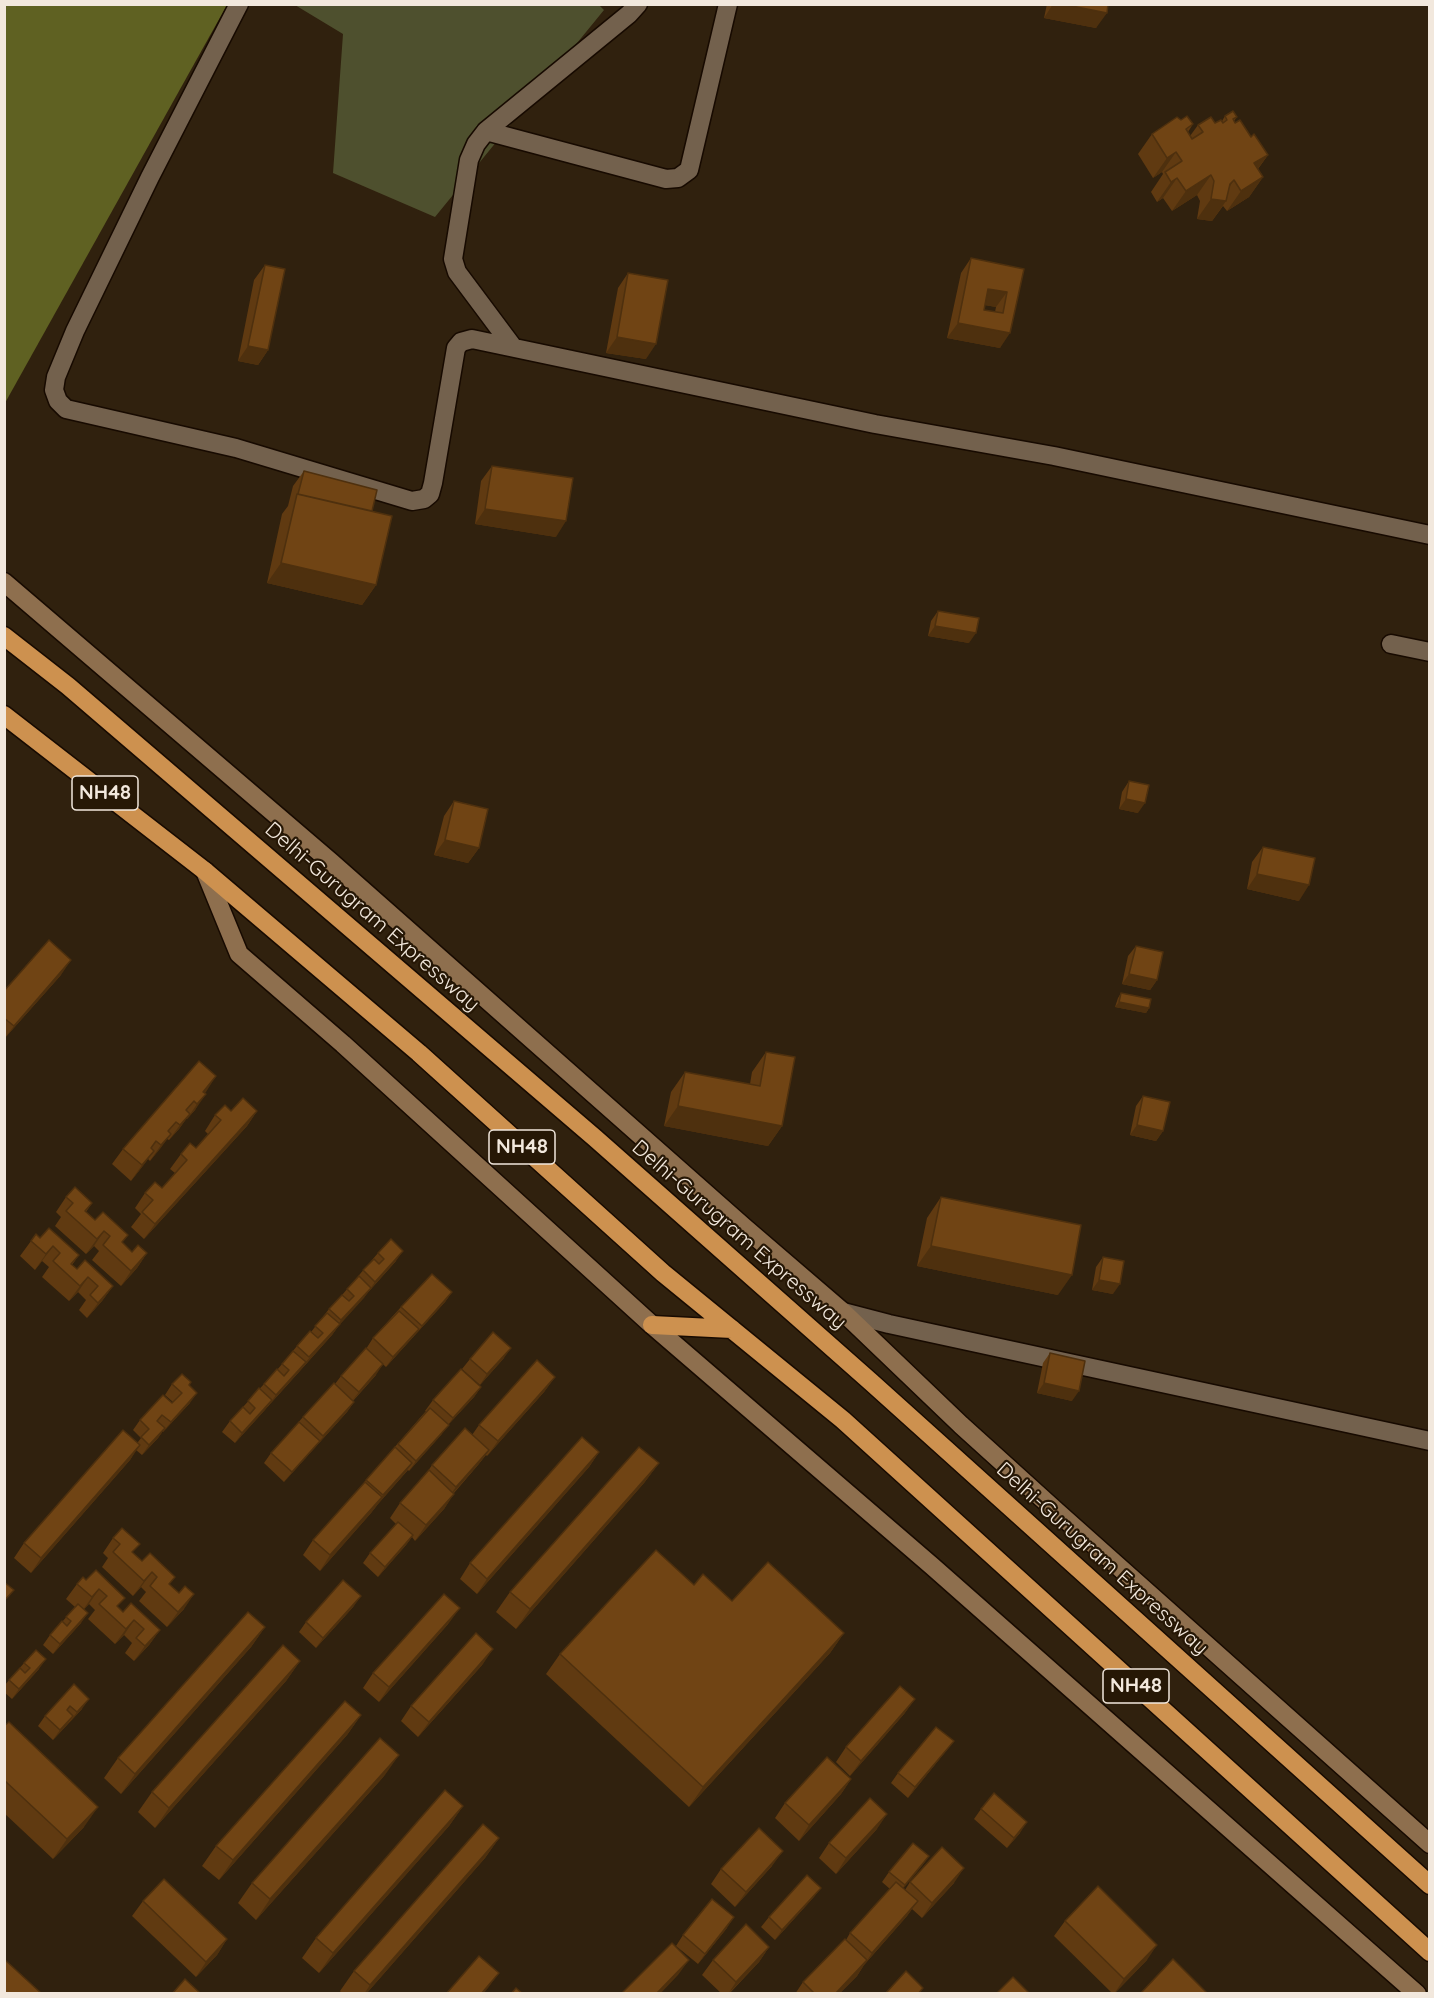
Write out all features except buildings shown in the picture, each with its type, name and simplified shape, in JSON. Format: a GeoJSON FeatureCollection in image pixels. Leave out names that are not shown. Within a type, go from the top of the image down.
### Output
{"type":"FeatureCollection","features":[{"type":"Feature","properties":{"kind":"highway","name":"Delhi-Gurugram Expressway"},"geometry":{"type":"LineString","coordinates":[[4,636],[68,686],[595,1138],[871,1382],[1430,1885]]}},
{"type":"Feature","properties":{"kind":"highway","name":"NH48"},"geometry":{"type":"LineString","coordinates":[[4,715],[205,871],[419,1053],[663,1273],[843,1420],[1430,1952]]}},
{"type":"Feature","properties":{"kind":"highway"},"geometry":{"type":"LineString","coordinates":[[652,1325],[732,1329]]}},
{"type":"Feature","properties":{"kind":"main road"},"geometry":{"type":"LineString","coordinates":[[4,582],[331,861],[843,1312],[961,1425],[1430,1844]]}},
{"type":"Feature","properties":{"kind":"main road"},"geometry":{"type":"LineString","coordinates":[[205,871],[239,954],[343,1044],[652,1325],[933,1566],[1417,1994]]}},
{"type":"Feature","properties":{"kind":"street"},"geometry":{"type":"LineString","coordinates":[[239,4],[150,177],[75,331],[56,377],[54,390],[58,401],[66,409],[236,448],[412,501],[424,499],[430,494],[433,483],[456,348],[461,342],[472,339],[875,424],[1054,456],[1430,535]]}},
{"type":"Feature","properties":{"kind":"street"},"geometry":{"type":"LineString","coordinates":[[513,347],[457,272],[453,259],[469,160],[476,144],[486,131],[629,14],[638,4]]}},
{"type":"Feature","properties":{"kind":"street"},"geometry":{"type":"LineString","coordinates":[[486,131],[666,179],[678,178],[689,170],[728,4]]}},
{"type":"Feature","properties":{"kind":"street"},"geometry":{"type":"LineString","coordinates":[[1391,644],[1430,652]]}},
{"type":"Feature","properties":{"kind":"street"},"geometry":{"type":"LineString","coordinates":[[843,1312],[889,1324],[1430,1441]]}},
{"type":"Feature","properties":{"kind":"green space"},"geometry":{"type":"Polygon","coordinates":[[[598,4],[604,10],[435,217],[333,173],[343,34],[295,5],[598,4]]]}},
{"type":"Feature","properties":{"kind":"shaded area"},"geometry":{"type":"Polygon","coordinates":[[[4,5],[227,5],[5,403],[4,5]]]}}]}
